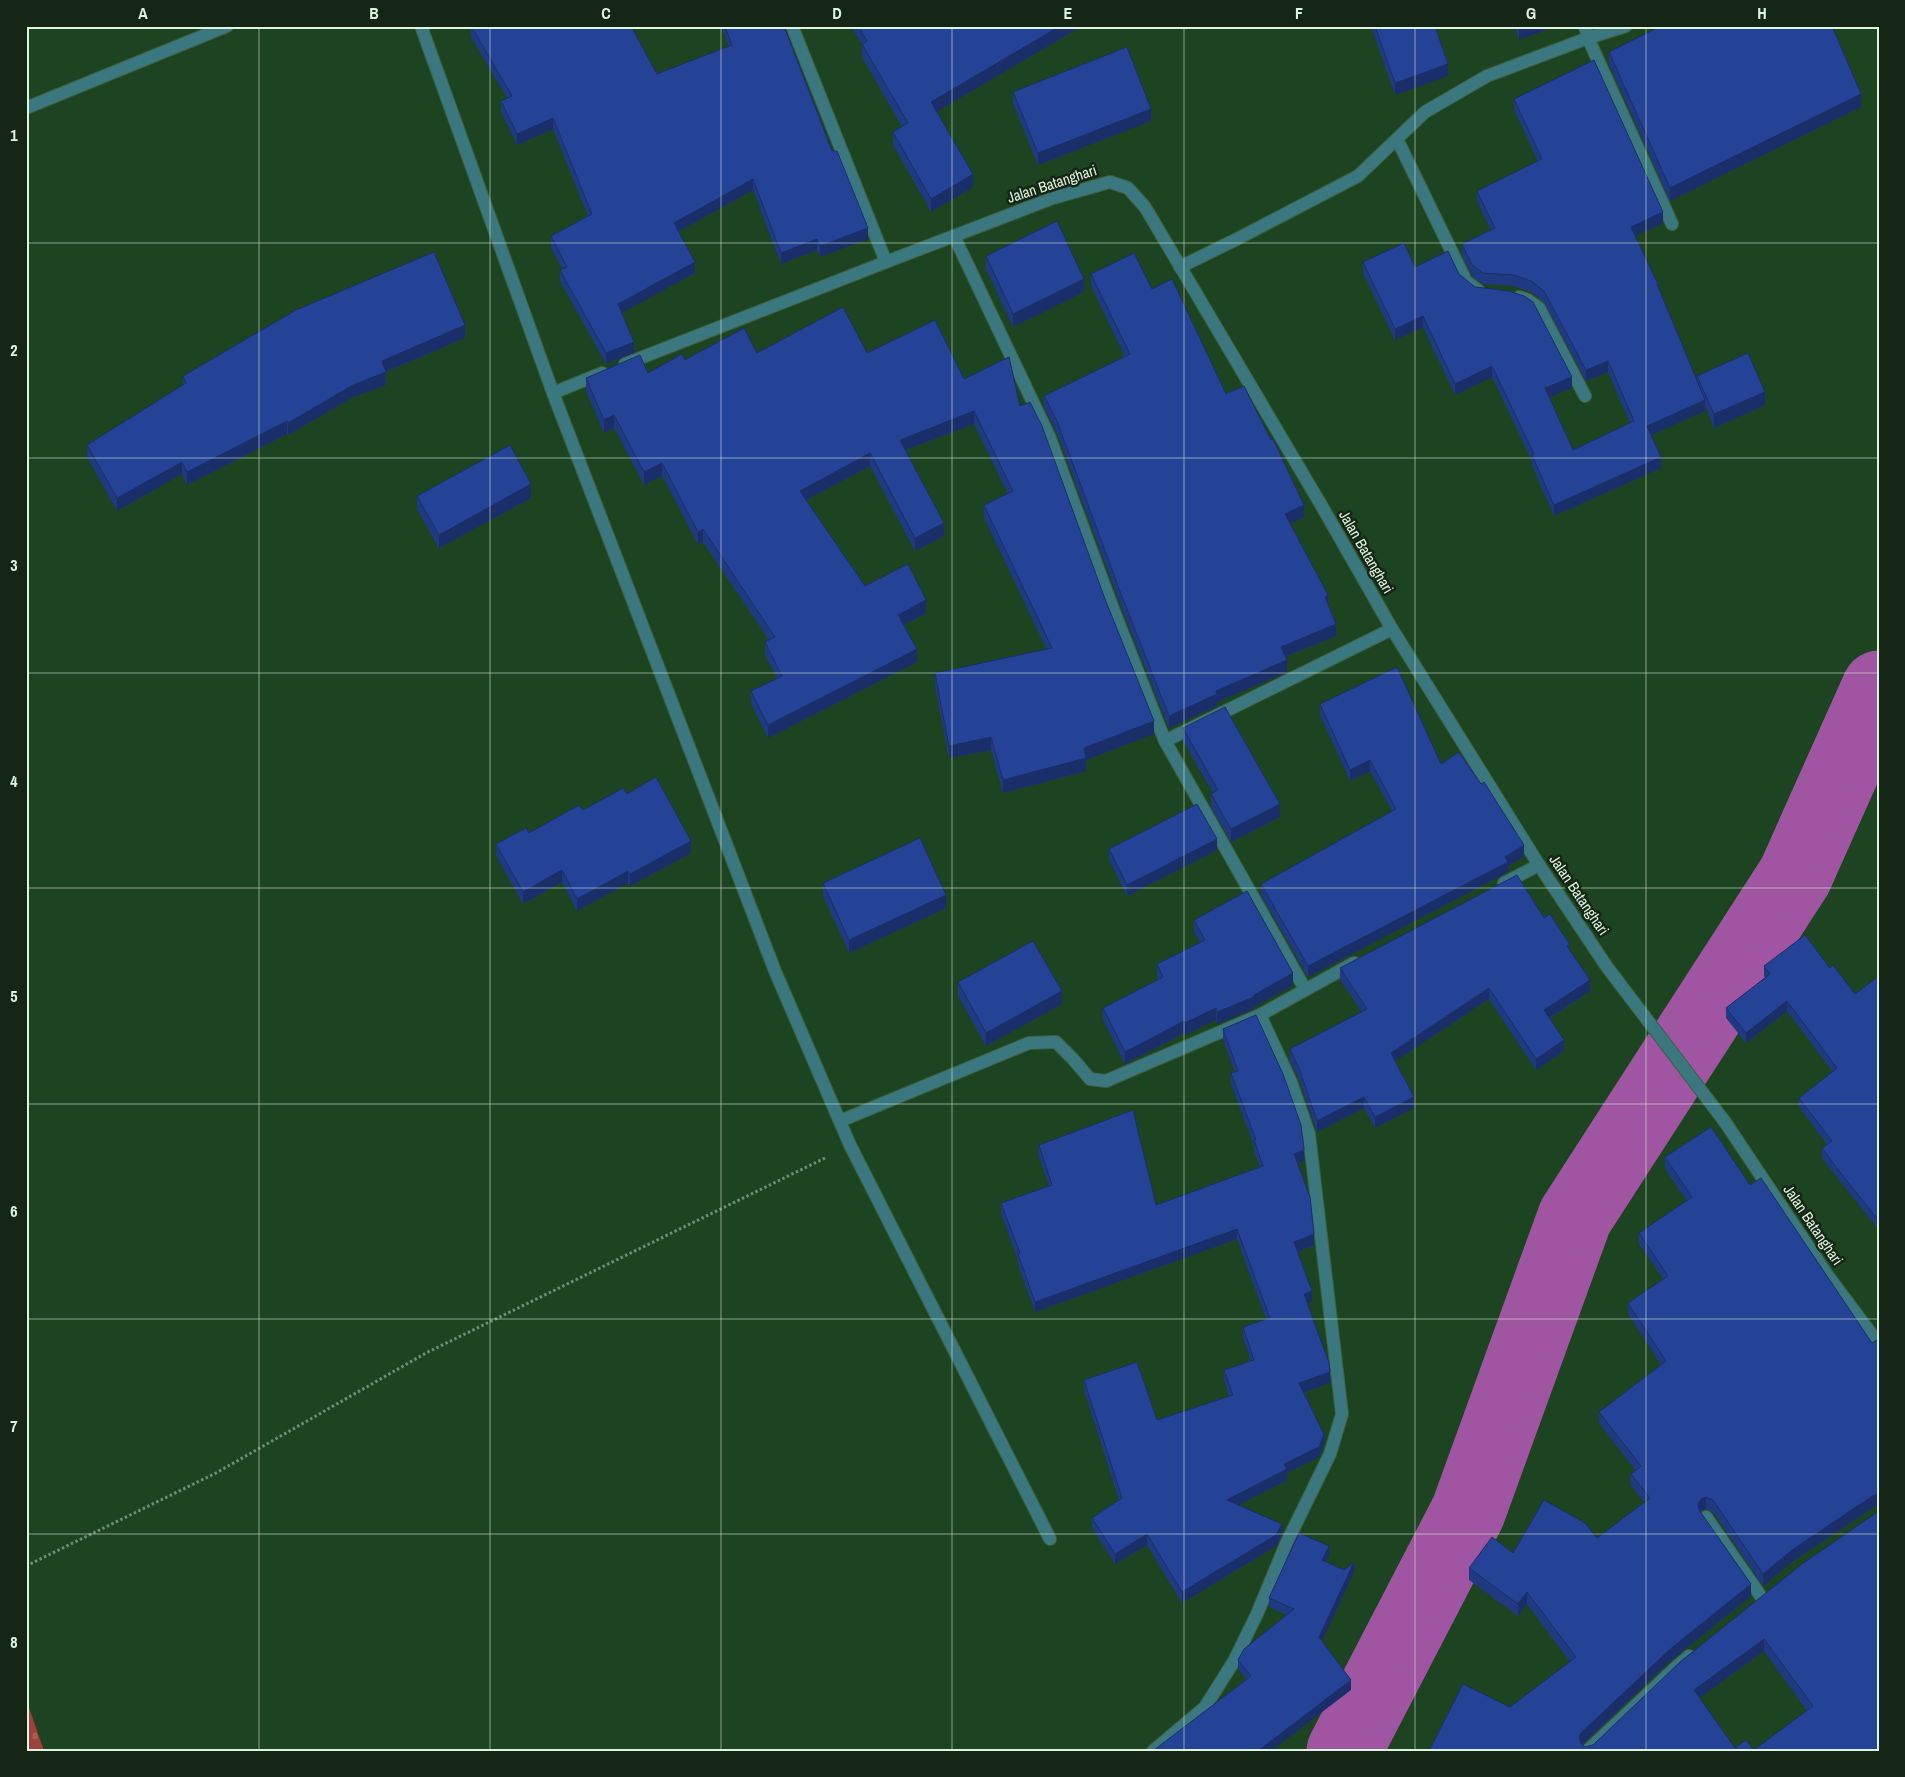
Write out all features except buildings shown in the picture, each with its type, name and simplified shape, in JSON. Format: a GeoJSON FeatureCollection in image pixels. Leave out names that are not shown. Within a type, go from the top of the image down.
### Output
{"type":"FeatureCollection","features":[{"type":"Feature","properties":{"kind":"street"},"geometry":{"type":"LineString","coordinates":[[26,108],[227,26]]}},
{"type":"Feature","properties":{"kind":"street"},"geometry":{"type":"LineString","coordinates":[[421,26],[553,393],[775,971],[850,1145],[1050,1539]]}},
{"type":"Feature","properties":{"kind":"street"},"geometry":{"type":"LineString","coordinates":[[792,26],[886,262]]}},
{"type":"Feature","properties":{"kind":"street"},"geometry":{"type":"LineString","coordinates":[[1180,267],[1358,176],[1425,112],[1487,76],[1587,32],[1626,26]]}},
{"type":"Feature","properties":{"kind":"street"},"geometry":{"type":"LineString","coordinates":[[1587,32],[1672,224]]}},
{"type":"Feature","properties":{"kind":"street"},"geometry":{"type":"LineString","coordinates":[[1397,139],[1466,281],[1480,292],[1488,292]]}},
{"type":"Feature","properties":{"kind":"street","name":"Jalan Batanghari"},"geometry":{"type":"LineString","coordinates":[[553,393],[1053,198],[1110,182],[1128,188],[1146,207],[1392,629],[1539,864],[1607,967],[1725,1122],[1828,1276],[1879,1344]]}},
{"type":"Feature","properties":{"kind":"street"},"geometry":{"type":"LineString","coordinates":[[954,236],[1049,436],[1113,609],[1165,741],[1305,989]]}},
{"type":"Feature","properties":{"kind":"street"},"geometry":{"type":"LineString","coordinates":[[1504,293],[1528,300],[1538,308],[1585,396]]}},
{"type":"Feature","properties":{"kind":"street"},"geometry":{"type":"LineString","coordinates":[[1165,741],[1392,629]]}},
{"type":"Feature","properties":{"kind":"street"},"geometry":{"type":"LineString","coordinates":[[1496,888],[1539,864]]}},
{"type":"Feature","properties":{"kind":"street"},"geometry":{"type":"LineString","coordinates":[[840,1121],[1029,1043],[1056,1042],[1090,1079],[1106,1080],[1260,1015],[1366,957]]}},
{"type":"Feature","properties":{"kind":"street"},"geometry":{"type":"LineString","coordinates":[[1153,1751],[1205,1707],[1234,1661],[1257,1614],[1286,1544],[1330,1454],[1342,1414],[1309,1134],[1291,1082],[1260,1015]]}},
{"type":"Feature","properties":{"kind":"street"},"geometry":{"type":"LineString","coordinates":[[1706,1517],[1762,1598]]}},
{"type":"Feature","properties":{"kind":"street"},"geometry":{"type":"LineString","coordinates":[[1591,1749],[1674,1668],[1696,1650]]}},
{"type":"Feature","properties":{"kind":"path"},"geometry":{"type":"LineString","coordinates":[[26,1566],[216,1473],[426,1353],[850,1145]]}},
{"type":"Feature","properties":{"kind":"green space"},"geometry":{"type":"Polygon","coordinates":[[[26,1699],[44,1751],[26,1751],[26,1699]]]}},
{"type":"Feature","properties":{"kind":"waterway"},"geometry":{"type":"LineString","coordinates":[[1344,1751],[1468,1512],[1575,1217],[1795,876],[1879,688]]}}]}
